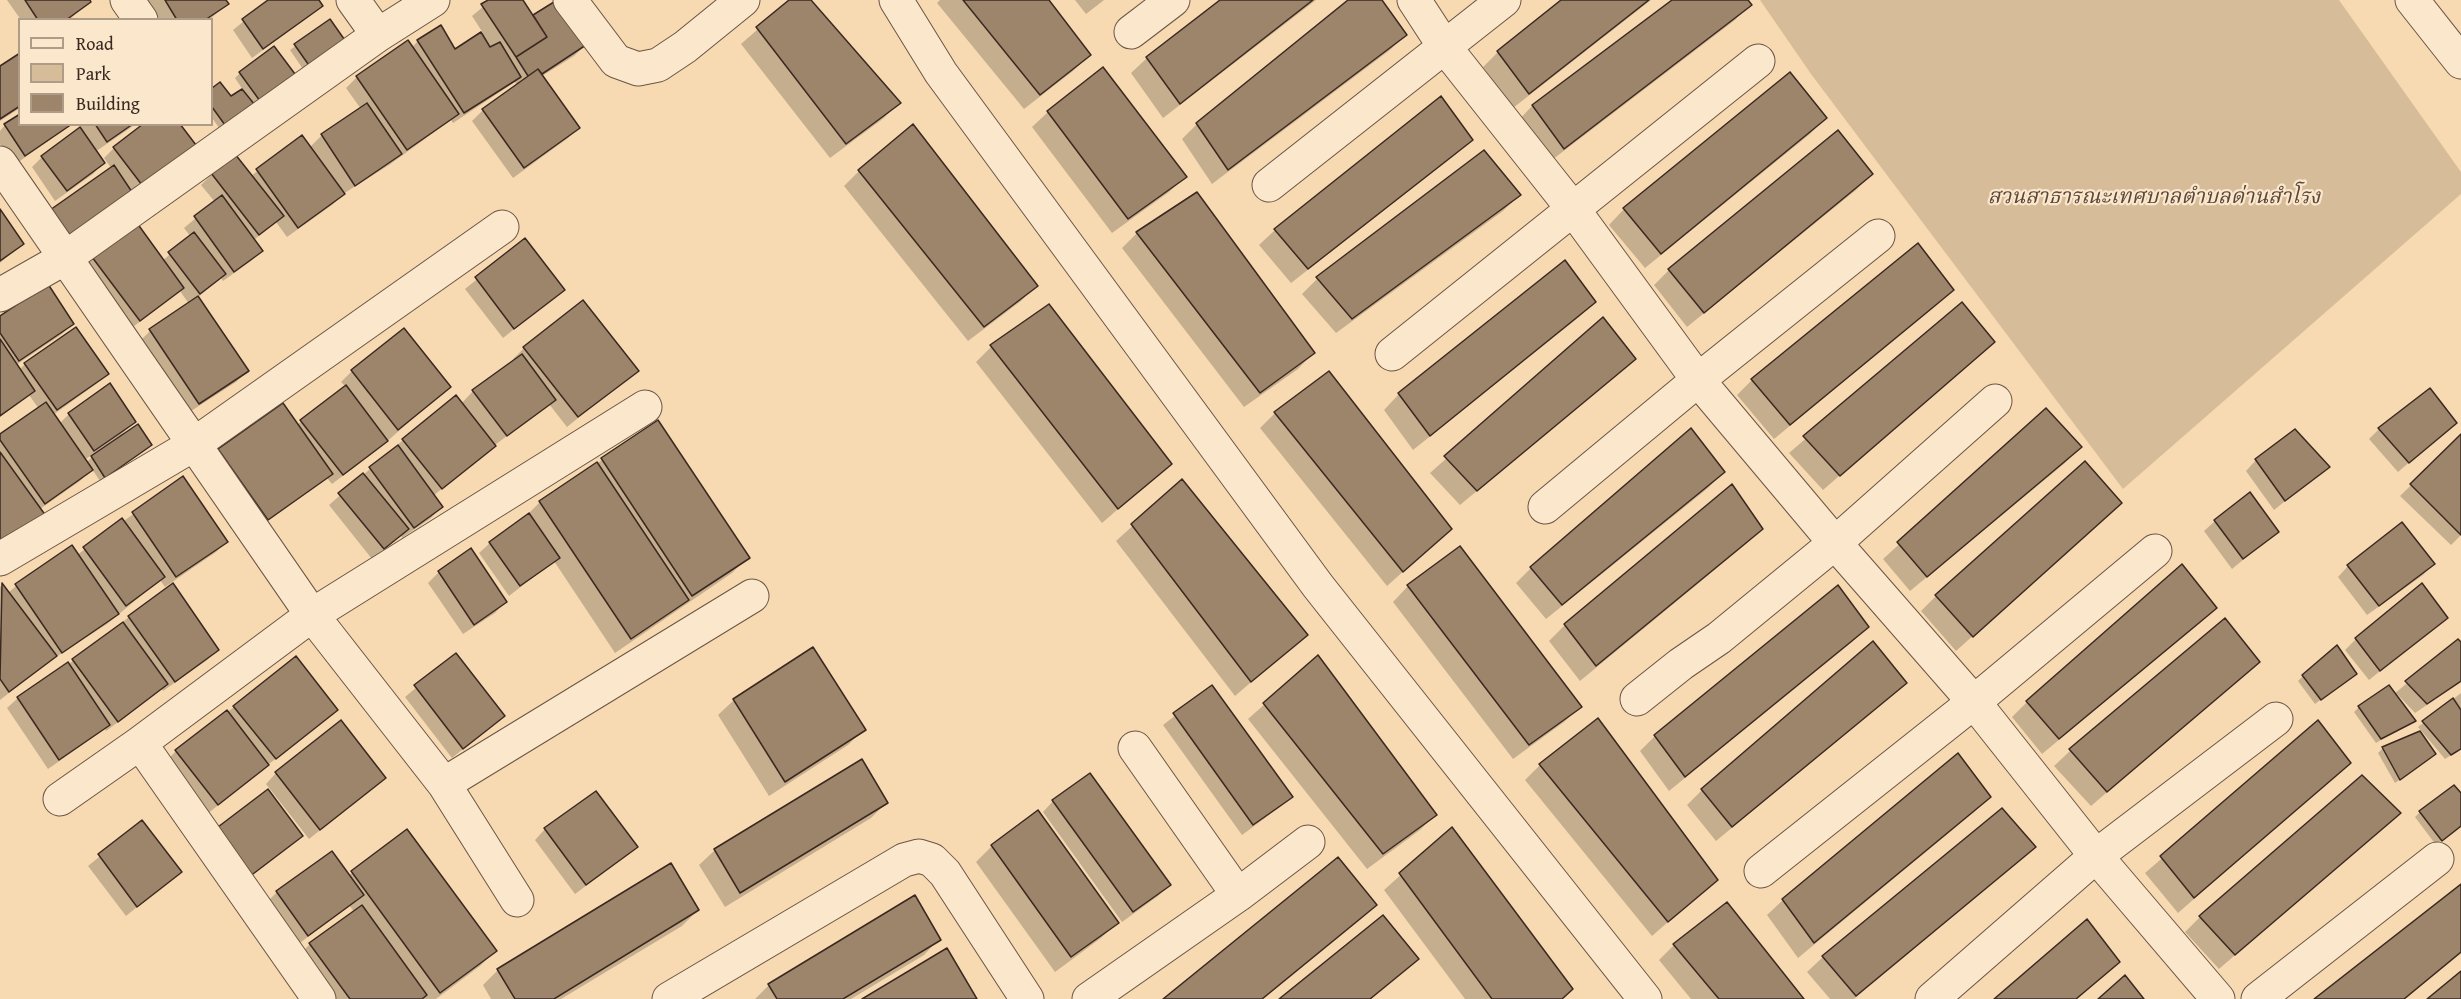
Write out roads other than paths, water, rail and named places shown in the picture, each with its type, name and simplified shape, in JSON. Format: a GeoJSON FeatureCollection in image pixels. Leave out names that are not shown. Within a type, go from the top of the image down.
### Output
{"type":"FeatureCollection","features":[{"type":"Feature","properties":{"kind":"street"},"geometry":{"type":"LineString","coordinates":[[127,0],[140,18]]}},
{"type":"Feature","properties":{"kind":"street"},"geometry":{"type":"LineString","coordinates":[[353,0],[378,35]]}},
{"type":"Feature","properties":{"kind":"street"},"geometry":{"type":"LineString","coordinates":[[0,295],[65,258],[219,132],[433,0]]}},
{"type":"Feature","properties":{"kind":"street"},"geometry":{"type":"LineString","coordinates":[[570,0],[616,61],[638,69],[658,65],[685,47],[743,0]]}},
{"type":"Feature","properties":{"kind":"street"},"geometry":{"type":"LineString","coordinates":[[896,0],[941,73],[1318,586],[1645,999]]}},
{"type":"Feature","properties":{"kind":"street"},"geometry":{"type":"LineString","coordinates":[[1131,32],[1173,0]]}},
{"type":"Feature","properties":{"kind":"street"},"geometry":{"type":"LineString","coordinates":[[1414,0],[1444,46],[1573,209],[1698,380],[1835,543],[1974,702],[2096,856],[2218,999]]}},
{"type":"Feature","properties":{"kind":"street"},"geometry":{"type":"LineString","coordinates":[[1269,185],[1504,0]]}},
{"type":"Feature","properties":{"kind":"street"},"geometry":{"type":"LineString","coordinates":[[2412,0],[2461,62]]}},
{"type":"Feature","properties":{"kind":"street"},"geometry":{"type":"LineString","coordinates":[[1392,354],[1758,61]]}},
{"type":"Feature","properties":{"kind":"street"},"geometry":{"type":"LineString","coordinates":[[0,163],[312,615],[444,784],[517,900]]}},
{"type":"Feature","properties":{"kind":"street"},"geometry":{"type":"LineString","coordinates":[[0,559],[193,445],[502,227]]}},
{"type":"Feature","properties":{"kind":"street"},"geometry":{"type":"LineString","coordinates":[[1545,507],[1698,380],[1878,236]]}},
{"type":"Feature","properties":{"kind":"street"},"geometry":{"type":"LineString","coordinates":[[1637,699],[1681,664],[1719,638],[1835,543],[1995,401]]}},
{"type":"Feature","properties":{"kind":"street"},"geometry":{"type":"LineString","coordinates":[[60,799],[140,743],[312,615],[645,407]]}},
{"type":"Feature","properties":{"kind":"street"},"geometry":{"type":"LineString","coordinates":[[1761,871],[1974,702],[2155,551]]}},
{"type":"Feature","properties":{"kind":"street"},"geometry":{"type":"LineString","coordinates":[[444,784],[752,596]]}},
{"type":"Feature","properties":{"kind":"street"},"geometry":{"type":"LineString","coordinates":[[1932,999],[2096,856],[2276,719]]}},
{"type":"Feature","properties":{"kind":"street"},"geometry":{"type":"LineString","coordinates":[[140,743],[319,999]]}},
{"type":"Feature","properties":{"kind":"street"},"geometry":{"type":"LineString","coordinates":[[1135,748],[1238,895]]}},
{"type":"Feature","properties":{"kind":"street"},"geometry":{"type":"LineString","coordinates":[[1089,999],[1308,843]]}},
{"type":"Feature","properties":{"kind":"street"},"geometry":{"type":"LineString","coordinates":[[669,999],[904,860],[920,856],[932,860],[945,873],[1027,999]]}},
{"type":"Feature","properties":{"kind":"street"},"geometry":{"type":"LineString","coordinates":[[2258,999],[2437,859]]}},
{"type":"Feature","properties":{"kind":"park label","name":"สวนสาธารณะเทศบาลตำบลด่านสำโรง"},"geometry":{"type":"Point","coordinates":[2154,198]}}]}
